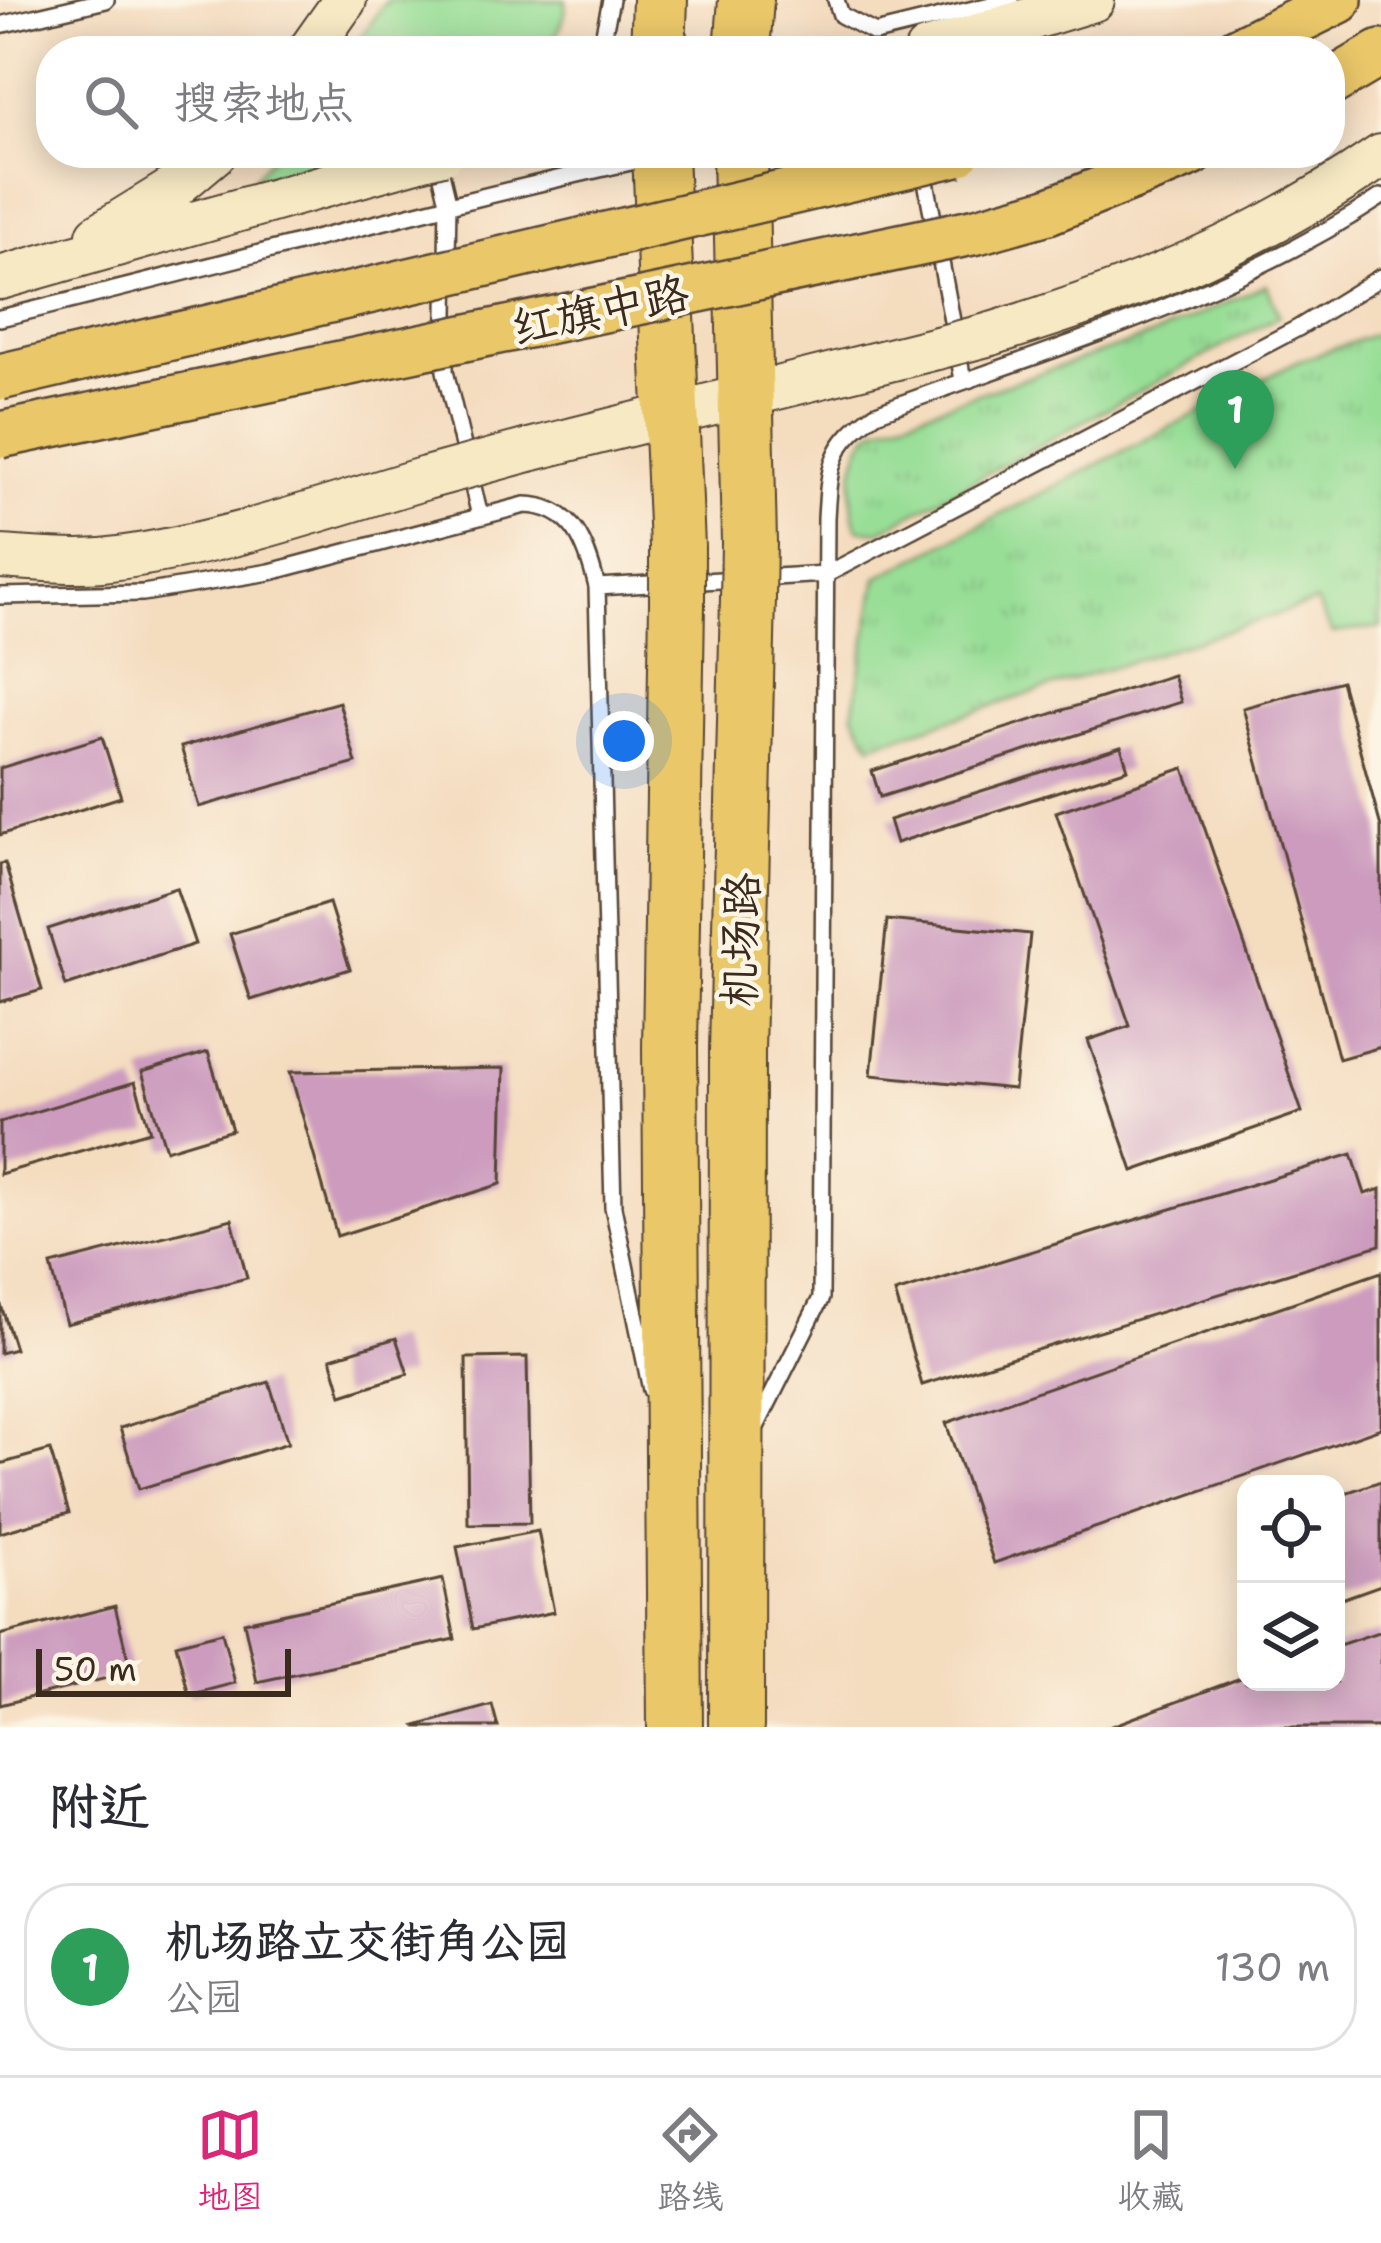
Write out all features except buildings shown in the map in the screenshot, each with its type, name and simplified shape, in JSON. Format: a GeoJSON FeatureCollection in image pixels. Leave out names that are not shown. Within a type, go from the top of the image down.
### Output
{"type":"FeatureCollection","features":[{"type":"Feature","properties":{"kind":"highway"},"geometry":{"type":"LineString","coordinates":[[659,36],[660,0]]}},
{"type":"Feature","properties":{"kind":"highway"},"geometry":{"type":"LineString","coordinates":[[743,36],[746,0]]}},
{"type":"Feature","properties":{"kind":"highway","name":"机场路"},"geometry":{"type":"LineString","coordinates":[[660,168],[677,547],[670,1048],[675,1727]]}},
{"type":"Feature","properties":{"kind":"highway","name":"机场路"},"geometry":{"type":"LineString","coordinates":[[736,1727],[735,1467],[748,598],[740,168]]}},
{"type":"Feature","properties":{"kind":"main road"},"geometry":{"type":"LineString","coordinates":[[319,36],[344,0]]}},
{"type":"Feature","properties":{"kind":"main road"},"geometry":{"type":"LineString","coordinates":[[952,36],[1093,0]]}},
{"type":"Feature","properties":{"kind":"main road"},"geometry":{"type":"LineString","coordinates":[[1267,36],[1340,0]]}},
{"type":"Feature","properties":{"kind":"main road"},"geometry":{"type":"LineString","coordinates":[[1345,74],[1381,53]]}},
{"type":"Feature","properties":{"kind":"main road"},"geometry":{"type":"LineString","coordinates":[[0,557],[78,561],[135,555],[236,533],[674,410],[950,364],[991,334],[1123,294],[1228,247],[1381,157]]}},
{"type":"Feature","properties":{"kind":"main road"},"geometry":{"type":"LineString","coordinates":[[42,263],[171,190],[197,168]]}},
{"type":"Feature","properties":{"kind":"main road"},"geometry":{"type":"LineString","coordinates":[[0,278],[388,168]]}},
{"type":"Feature","properties":{"kind":"main road","name":"红旗中路"},"geometry":{"type":"LineString","coordinates":[[0,377],[893,168]]}},
{"type":"Feature","properties":{"kind":"main road","name":"红旗中路"},"geometry":{"type":"LineString","coordinates":[[0,435],[977,231],[1048,211],[1155,168]]}},
{"type":"Feature","properties":{"kind":"lane"},"geometry":{"type":"LineString","coordinates":[[0,25],[106,0]]}},
{"type":"Feature","properties":{"kind":"lane"},"geometry":{"type":"LineString","coordinates":[[607,36],[611,0]]}},
{"type":"Feature","properties":{"kind":"lane"},"geometry":{"type":"LineString","coordinates":[[836,0],[841,15],[855,26],[885,36]]}},
{"type":"Feature","properties":{"kind":"lane"},"geometry":{"type":"LineString","coordinates":[[936,36],[1011,0]]}},
{"type":"Feature","properties":{"kind":"lane"},"geometry":{"type":"LineString","coordinates":[[436,168],[448,202],[445,371],[480,516]]}},
{"type":"Feature","properties":{"kind":"lane"},"geometry":{"type":"LineString","coordinates":[[0,318],[332,237],[448,202],[605,168]]}},
{"type":"Feature","properties":{"kind":"lane"},"geometry":{"type":"LineString","coordinates":[[923,168],[950,364]]}},
{"type":"Feature","properties":{"kind":"lane"},"geometry":{"type":"LineString","coordinates":[[735,1467],[821,1298],[828,486],[840,440],[950,364],[1162,310],[1263,266],[1381,197]]}},
{"type":"Feature","properties":{"kind":"lane"},"geometry":{"type":"LineString","coordinates":[[597,587],[827,574],[1298,328],[1381,277]]}},
{"type":"Feature","properties":{"kind":"lane"},"geometry":{"type":"LineString","coordinates":[[0,596],[143,593],[270,572],[525,505],[562,515],[588,549],[597,587],[613,1207],[635,1332],[672,1468]]}},
{"type":"Feature","properties":{"kind":"green space"},"geometry":{"type":"Polygon","coordinates":[[[387,0],[566,0],[554,36],[362,36],[387,0]]]}},
{"type":"Feature","properties":{"kind":"green space"},"geometry":{"type":"Polygon","coordinates":[[[262,168],[303,168],[251,182],[262,168]]]}},
{"type":"Feature","properties":{"kind":"green space"},"geometry":{"type":"Polygon","coordinates":[[[1267,285],[1279,316],[880,531],[858,529],[852,504],[853,474],[861,447],[876,428],[1151,336],[1267,285]]]}},
{"type":"Feature","properties":{"kind":"green space"},"geometry":{"type":"Polygon","coordinates":[[[1381,332],[1381,627],[1332,633],[1316,602],[871,745],[853,713],[877,578],[1299,361],[1381,332]]]}},
{"type":"Feature","properties":{"kind":"place","name":"机场路立交街角公园"},"geometry":{"type":"Point","coordinates":[1235,469]}}]}
